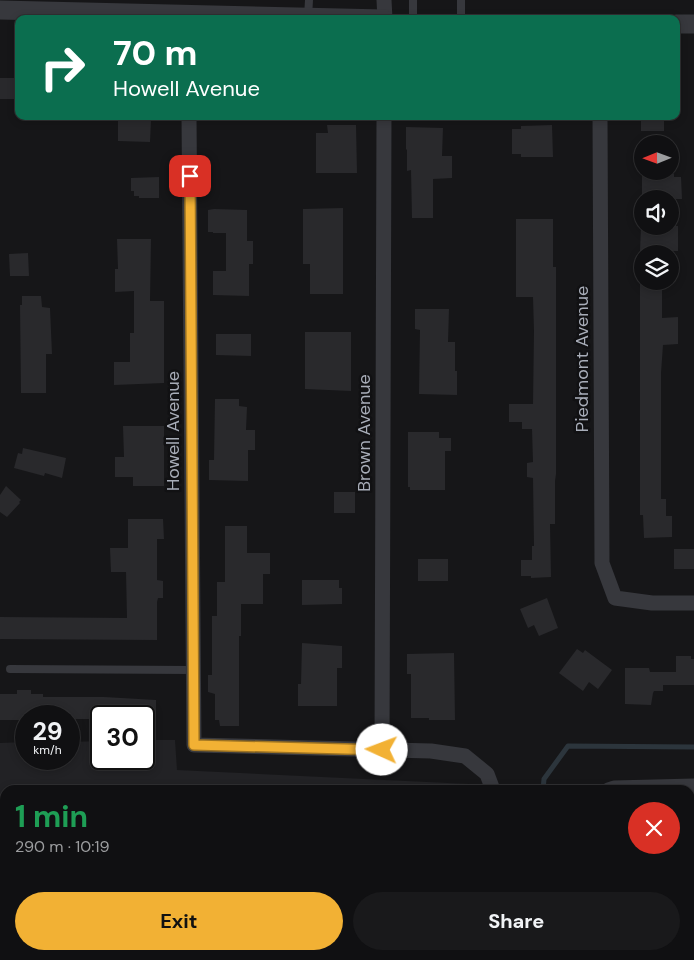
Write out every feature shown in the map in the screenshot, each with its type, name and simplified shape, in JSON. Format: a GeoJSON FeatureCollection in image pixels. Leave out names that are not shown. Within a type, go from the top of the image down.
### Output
{"type":"FeatureCollection","features":[{"type":"Feature","properties":{"kind":"street"},"geometry":{"type":"LineString","coordinates":[[384,0],[384,15]]}},
{"type":"Feature","properties":{"kind":"street"},"geometry":{"type":"LineString","coordinates":[[0,10],[163,7],[186,15]]}},
{"type":"Feature","properties":{"kind":"street"},"geometry":{"type":"LineString","coordinates":[[204,15],[309,8],[357,15]]}},
{"type":"Feature","properties":{"kind":"street"},"geometry":{"type":"LineString","coordinates":[[680,24],[694,24]]}},
{"type":"Feature","properties":{"kind":"street","name":"Howell Avenue"},"geometry":{"type":"LineString","coordinates":[[189,120],[194,745],[382,750]]}},
{"type":"Feature","properties":{"kind":"street","name":"Brown Avenue"},"geometry":{"type":"LineString","coordinates":[[382,750],[384,120]]}},
{"type":"Feature","properties":{"kind":"street","name":"Piedmont Avenue"},"geometry":{"type":"LineString","coordinates":[[600,120],[602,563],[615,598],[652,603],[694,603]]}},
{"type":"Feature","properties":{"kind":"street"},"geometry":{"type":"LineString","coordinates":[[382,750],[431,751],[465,756],[487,774],[492,785]]}},
{"type":"Feature","properties":{"kind":"lane"},"geometry":{"type":"LineString","coordinates":[[413,0],[413,15]]}},
{"type":"Feature","properties":{"kind":"lane"},"geometry":{"type":"LineString","coordinates":[[461,15],[462,0]]}},
{"type":"Feature","properties":{"kind":"lane"},"geometry":{"type":"LineString","coordinates":[[10,669],[193,670]]}},
{"type":"Feature","properties":{"kind":"shaded area"},"geometry":{"type":"Polygon","coordinates":[[[155,740],[175,740],[177,770],[469,785],[0,785],[0,743],[15,742],[15,770],[80,770],[80,742],[90,741],[90,770],[155,770],[155,740]]]}},
{"type":"Feature","properties":{"kind":"building"},"geometry":{"type":"Polygon","coordinates":[[[0,78],[15,78],[15,99],[0,99],[0,78]]]}},
{"type":"Feature","properties":{"kind":"building"},"geometry":{"type":"Polygon","coordinates":[[[118,120],[151,120],[150,142],[118,141],[118,120]]]}},
{"type":"Feature","properties":{"kind":"building"},"geometry":{"type":"Polygon","coordinates":[[[641,120],[664,120],[664,131],[641,131],[641,120]]]}},
{"type":"Feature","properties":{"kind":"building"},"geometry":{"type":"Polygon","coordinates":[[[327,125],[356,125],[357,173],[316,173],[316,133],[328,133],[327,125]]]}},
{"type":"Feature","properties":{"kind":"building"},"geometry":{"type":"Polygon","coordinates":[[[552,125],[553,157],[521,157],[521,154],[512,154],[512,129],[521,129],[521,126],[552,125]]]}},
{"type":"Feature","properties":{"kind":"building"},"geometry":{"type":"Polygon","coordinates":[[[406,127],[443,128],[442,156],[452,156],[452,178],[433,179],[433,218],[412,218],[411,170],[407,171],[406,127]]]}},
{"type":"Feature","properties":{"kind":"building"},"geometry":{"type":"Polygon","coordinates":[[[159,177],[159,198],[139,198],[139,196],[134,196],[134,191],[131,191],[131,178],[159,177]]]}},
{"type":"Feature","properties":{"kind":"building"},"geometry":{"type":"Polygon","coordinates":[[[679,177],[681,177],[682,199],[679,199],[679,190],[642,190],[642,180],[679,180],[679,177]]]}},
{"type":"Feature","properties":{"kind":"building"},"geometry":{"type":"Polygon","coordinates":[[[343,208],[343,294],[310,294],[310,264],[303,264],[303,209],[343,208]]]}},
{"type":"Feature","properties":{"kind":"building"},"geometry":{"type":"Polygon","coordinates":[[[208,210],[247,210],[247,241],[253,241],[253,264],[249,264],[249,296],[213,295],[213,271],[226,271],[226,233],[208,232],[208,210]]]}},
{"type":"Feature","properties":{"kind":"building"},"geometry":{"type":"Polygon","coordinates":[[[516,219],[553,219],[553,267],[556,267],[556,474],[555,524],[550,524],[551,577],[531,578],[531,576],[521,576],[521,560],[532,560],[532,546],[534,546],[533,478],[527,477],[527,463],[533,462],[532,429],[522,429],[522,422],[509,422],[509,404],[533,404],[534,331],[533,297],[516,297],[516,219]]]}},
{"type":"Feature","properties":{"kind":"building"},"geometry":{"type":"Polygon","coordinates":[[[641,235],[678,235],[678,245],[640,245],[641,235]]]}},
{"type":"Feature","properties":{"kind":"building"},"geometry":{"type":"Polygon","coordinates":[[[117,239],[151,239],[150,301],[164,301],[164,383],[114,385],[114,362],[130,362],[130,333],[134,333],[134,291],[115,292],[115,269],[118,269],[117,239]]]}},
{"type":"Feature","properties":{"kind":"building"},"geometry":{"type":"Polygon","coordinates":[[[28,253],[29,276],[10,276],[9,254],[28,253]]]}},
{"type":"Feature","properties":{"kind":"building"},"geometry":{"type":"Polygon","coordinates":[[[640,290],[662,290],[662,318],[678,317],[678,344],[663,345],[661,373],[661,499],[666,499],[666,516],[672,516],[672,537],[644,538],[643,515],[640,515],[640,290]]]}},
{"type":"Feature","properties":{"kind":"building"},"geometry":{"type":"Polygon","coordinates":[[[22,296],[41,296],[42,307],[50,308],[52,354],[46,354],[46,393],[21,393],[20,305],[22,305],[22,296]]]}},
{"type":"Feature","properties":{"kind":"building"},"geometry":{"type":"Polygon","coordinates":[[[415,309],[449,309],[448,342],[455,342],[457,395],[419,394],[420,330],[415,329],[415,309]]]}},
{"type":"Feature","properties":{"kind":"building"},"geometry":{"type":"Polygon","coordinates":[[[305,332],[351,332],[351,391],[305,389],[305,332]]]}},
{"type":"Feature","properties":{"kind":"building"},"geometry":{"type":"Polygon","coordinates":[[[216,334],[251,334],[251,356],[216,355],[216,334]]]}},
{"type":"Feature","properties":{"kind":"building"},"geometry":{"type":"Polygon","coordinates":[[[215,399],[239,399],[239,406],[247,407],[246,430],[255,430],[255,450],[248,450],[248,481],[209,480],[209,460],[214,460],[215,399]]]}},
{"type":"Feature","properties":{"kind":"building"},"geometry":{"type":"Polygon","coordinates":[[[123,426],[164,426],[164,486],[133,486],[133,477],[115,477],[115,457],[124,457],[123,426]]]}},
{"type":"Feature","properties":{"kind":"building"},"geometry":{"type":"Polygon","coordinates":[[[408,432],[439,432],[439,438],[451,438],[451,451],[445,451],[445,490],[410,490],[410,487],[408,487],[408,432]]]}},
{"type":"Feature","properties":{"kind":"building"},"geometry":{"type":"Polygon","coordinates":[[[23,448],[66,458],[62,478],[45,473],[44,476],[14,468],[18,453],[22,454],[23,448]]]}},
{"type":"Feature","properties":{"kind":"building"},"geometry":{"type":"Polygon","coordinates":[[[6,486],[21,500],[7,517],[0,512],[0,495],[6,486]]]}},
{"type":"Feature","properties":{"kind":"building"},"geometry":{"type":"Polygon","coordinates":[[[334,492],[355,492],[355,513],[334,513],[334,492]]]}},
{"type":"Feature","properties":{"kind":"building"},"geometry":{"type":"Polygon","coordinates":[[[128,519],[163,519],[164,539],[157,539],[157,580],[163,581],[163,598],[158,598],[157,602],[157,640],[0,639],[0,617],[127,618],[126,572],[111,572],[110,548],[128,548],[128,519]]]}},
{"type":"Feature","properties":{"kind":"building"},"geometry":{"type":"Polygon","coordinates":[[[225,526],[247,526],[247,553],[270,553],[270,574],[263,574],[263,604],[241,604],[239,726],[220,726],[219,720],[215,720],[215,694],[208,692],[208,675],[212,675],[212,616],[217,616],[217,582],[225,582],[225,526]]]}},
{"type":"Feature","properties":{"kind":"building"},"geometry":{"type":"Polygon","coordinates":[[[674,549],[694,549],[694,569],[674,569],[674,549]]]}},
{"type":"Feature","properties":{"kind":"building"},"geometry":{"type":"Polygon","coordinates":[[[418,559],[448,559],[448,581],[418,581],[418,559]]]}},
{"type":"Feature","properties":{"kind":"building"},"geometry":{"type":"Polygon","coordinates":[[[302,580],[339,580],[339,588],[342,588],[342,604],[302,605],[302,580]]]}},
{"type":"Feature","properties":{"kind":"building"},"geometry":{"type":"Polygon","coordinates":[[[547,598],[558,628],[539,636],[534,625],[528,628],[520,609],[547,598]]]}},
{"type":"Feature","properties":{"kind":"building"},"geometry":{"type":"Polygon","coordinates":[[[302,643],[342,646],[342,668],[337,668],[337,706],[298,706],[298,684],[301,684],[302,643]]]}},
{"type":"Feature","properties":{"kind":"building"},"geometry":{"type":"Polygon","coordinates":[[[577,649],[583,653],[585,650],[612,670],[598,689],[589,682],[583,691],[559,673],[577,649]]]}},
{"type":"Feature","properties":{"kind":"building"},"geometry":{"type":"Polygon","coordinates":[[[454,653],[455,720],[411,718],[411,674],[407,674],[407,654],[454,653]]]}},
{"type":"Feature","properties":{"kind":"building"},"geometry":{"type":"Polygon","coordinates":[[[676,656],[691,656],[691,659],[694,659],[694,685],[663,685],[663,691],[654,691],[651,705],[625,704],[625,668],[649,668],[650,672],[676,672],[676,656]]]}},
{"type":"Feature","properties":{"kind":"building"},"geometry":{"type":"Polygon","coordinates":[[[17,690],[31,690],[31,694],[43,694],[43,697],[104,697],[156,700],[156,716],[155,705],[90,705],[90,719],[80,719],[80,705],[15,705],[15,720],[0,720],[0,694],[17,694],[17,690]]]}},
{"type":"Feature","properties":{"kind":"waterway"},"geometry":{"type":"LineString","coordinates":[[543,785],[544,779],[568,746],[694,747]]}},
{"type":"Feature","properties":{"kind":"route"},"geometry":{"type":"LineString","coordinates":[[190,176],[194,745],[382,750]]}}]}
